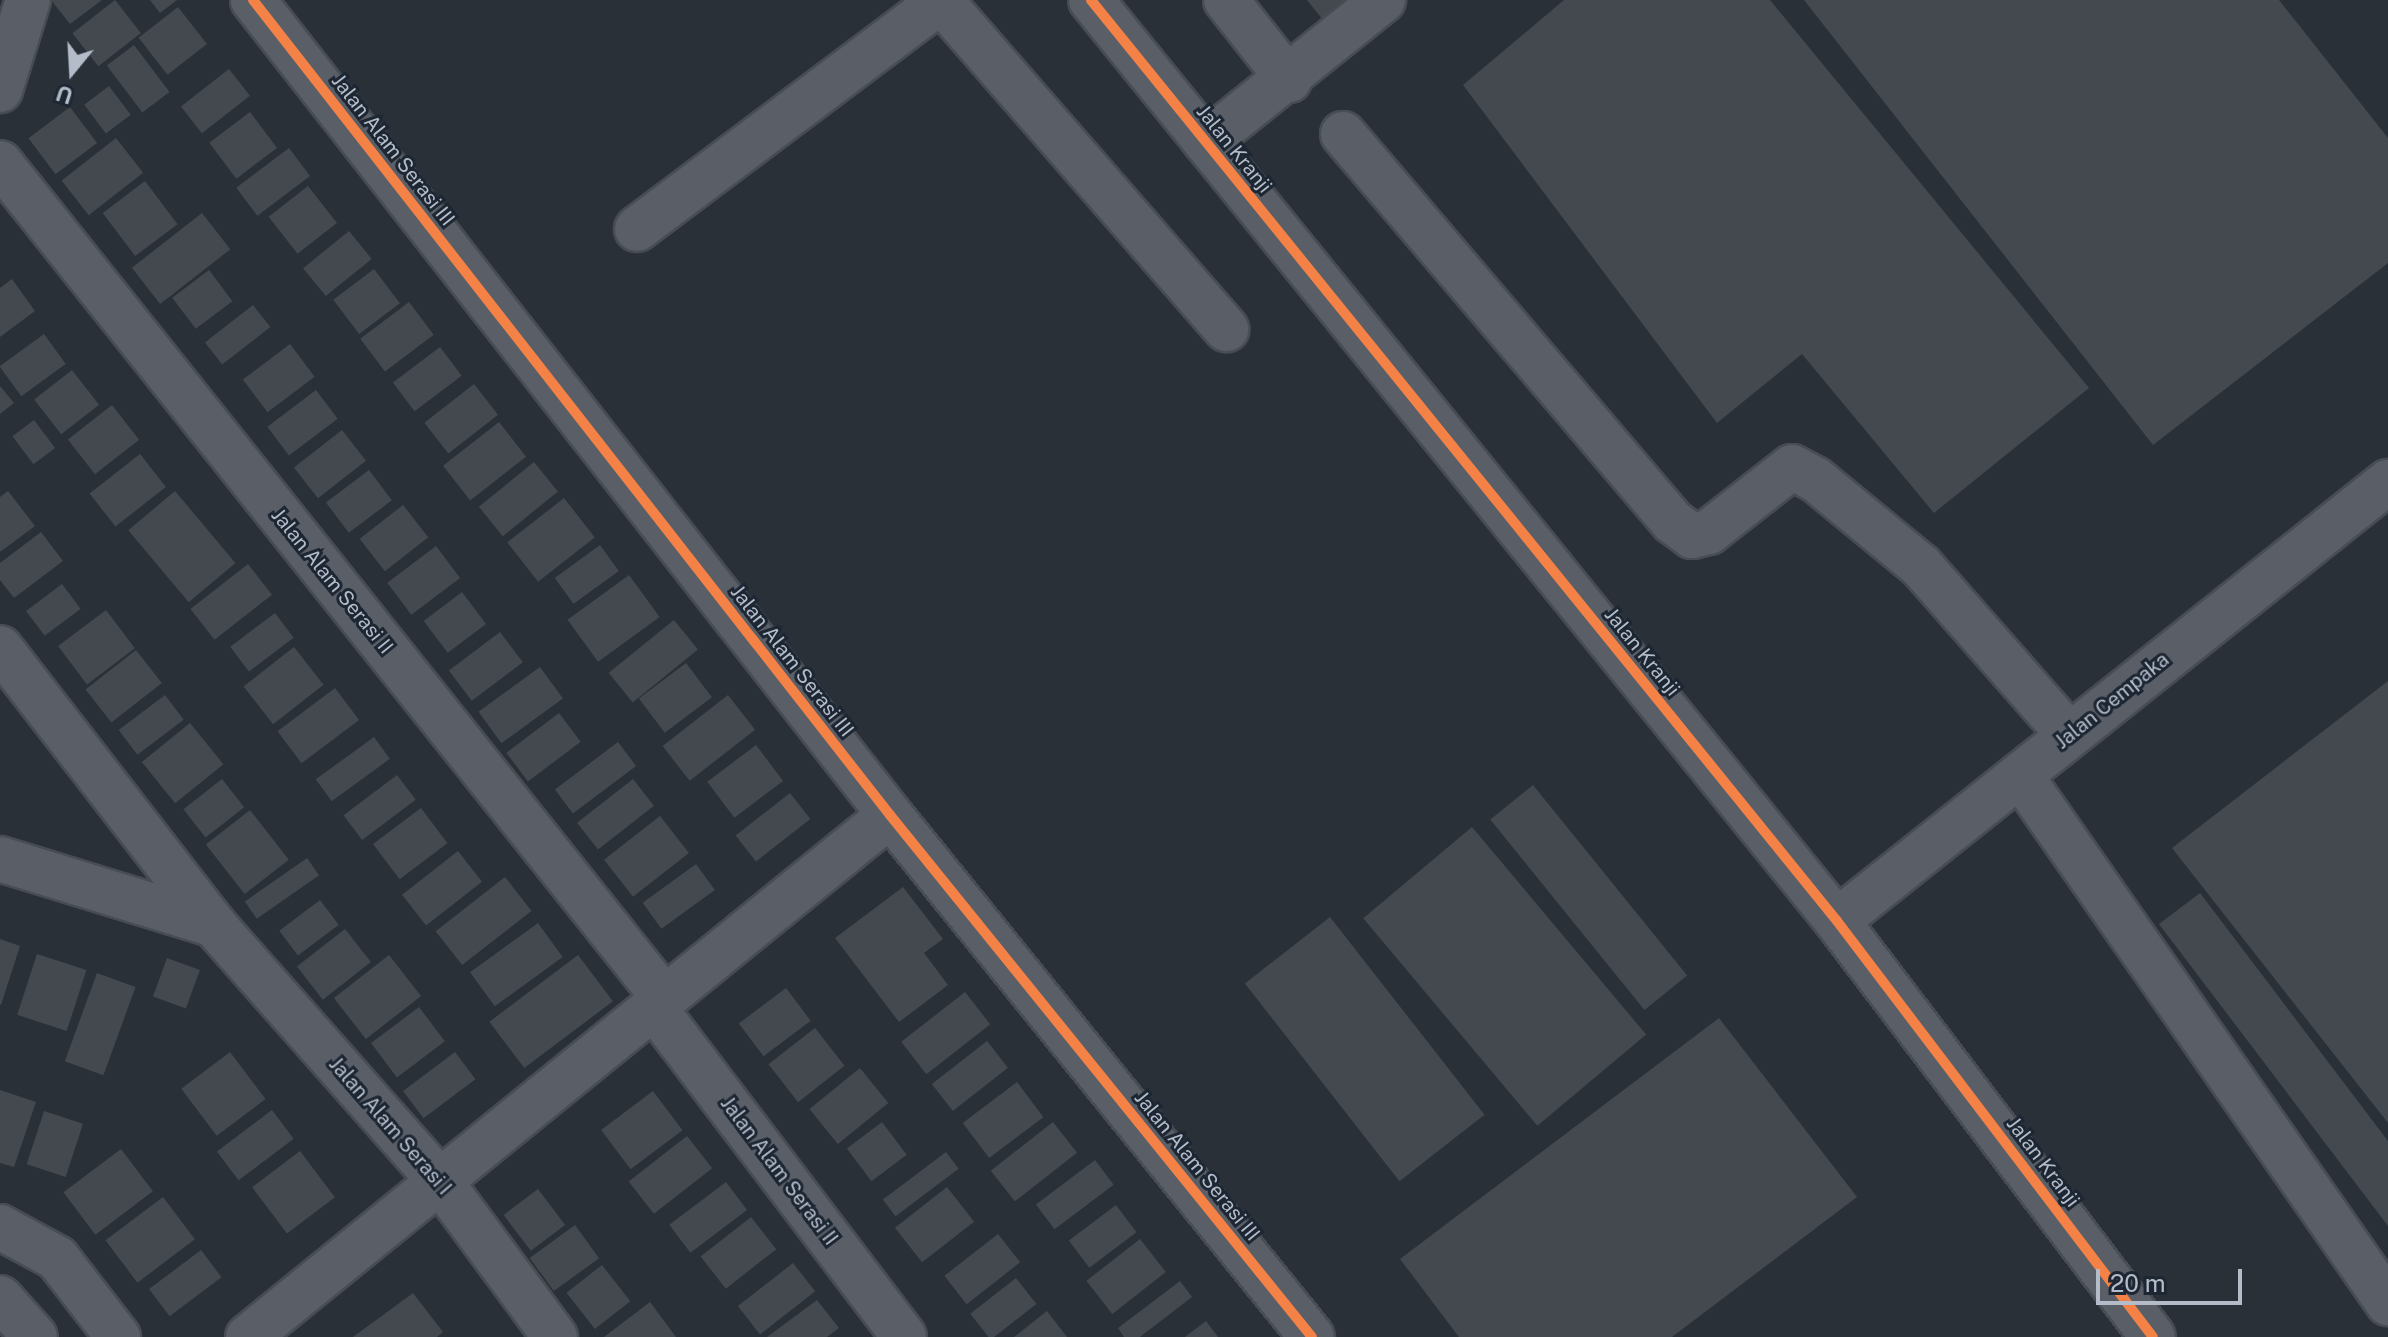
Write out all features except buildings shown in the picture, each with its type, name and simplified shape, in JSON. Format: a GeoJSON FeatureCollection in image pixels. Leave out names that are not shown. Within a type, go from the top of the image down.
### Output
{"type":"FeatureCollection","features":[{"type":"Feature","properties":{"kind":"street"},"geometry":{"type":"LineString","coordinates":[[0,90],[28,0]]}},
{"type":"Feature","properties":{"kind":"street","name":"Jalan Alam Serasi III"},"geometry":{"type":"LineString","coordinates":[[253,0],[890,815],[1312,1337]]}},
{"type":"Feature","properties":{"kind":"street"},"geometry":{"type":"LineString","coordinates":[[637,229],[941,0],[1226,329]]}},
{"type":"Feature","properties":{"kind":"street","name":"Jalan Kranji"},"geometry":{"type":"LineString","coordinates":[[1091,0],[1837,921],[2153,1337]]}},
{"type":"Feature","properties":{"kind":"street"},"geometry":{"type":"LineString","coordinates":[[1226,0],[1289,80]]}},
{"type":"Feature","properties":{"kind":"street"},"geometry":{"type":"LineString","coordinates":[[1206,142],[1289,80],[1383,0]]}},
{"type":"Feature","properties":{"kind":"street"},"geometry":{"type":"LineString","coordinates":[[1343,134],[1673,522],[1692,536],[1709,532],[1792,467],[1815,479],[1921,566],[2069,735]]}},
{"type":"Feature","properties":{"kind":"street","name":"Jalan Alam Serasi II"},"geometry":{"type":"LineString","coordinates":[[0,163],[659,1002],[904,1337]]}},
{"type":"Feature","properties":{"kind":"street","name":"Jalan Cempaka"},"geometry":{"type":"LineString","coordinates":[[1837,921],[2388,482]]}},
{"type":"Feature","properties":{"kind":"street","name":"Jalan Alam Serasi I"},"geometry":{"type":"LineString","coordinates":[[0,648],[214,925],[440,1181],[555,1337]]}},
{"type":"Feature","properties":{"kind":"street"},"geometry":{"type":"LineString","coordinates":[[2020,775],[2388,1303]]}},
{"type":"Feature","properties":{"kind":"street"},"geometry":{"type":"LineString","coordinates":[[248,1337],[890,815]]}},
{"type":"Feature","properties":{"kind":"street"},"geometry":{"type":"LineString","coordinates":[[0,859],[214,925]]}},
{"type":"Feature","properties":{"kind":"street"},"geometry":{"type":"LineString","coordinates":[[0,1227],[57,1258],[118,1337]]}},
{"type":"Feature","properties":{"kind":"street"},"geometry":{"type":"LineString","coordinates":[[0,1298],[35,1337]]}},
{"type":"Feature","properties":{"kind":"cycle path"},"geometry":{"type":"LineString","coordinates":[[253,0],[890,815],[1312,1337]]}},
{"type":"Feature","properties":{"kind":"cycle path"},"geometry":{"type":"LineString","coordinates":[[1091,0],[1837,921],[2153,1337]]}}]}
